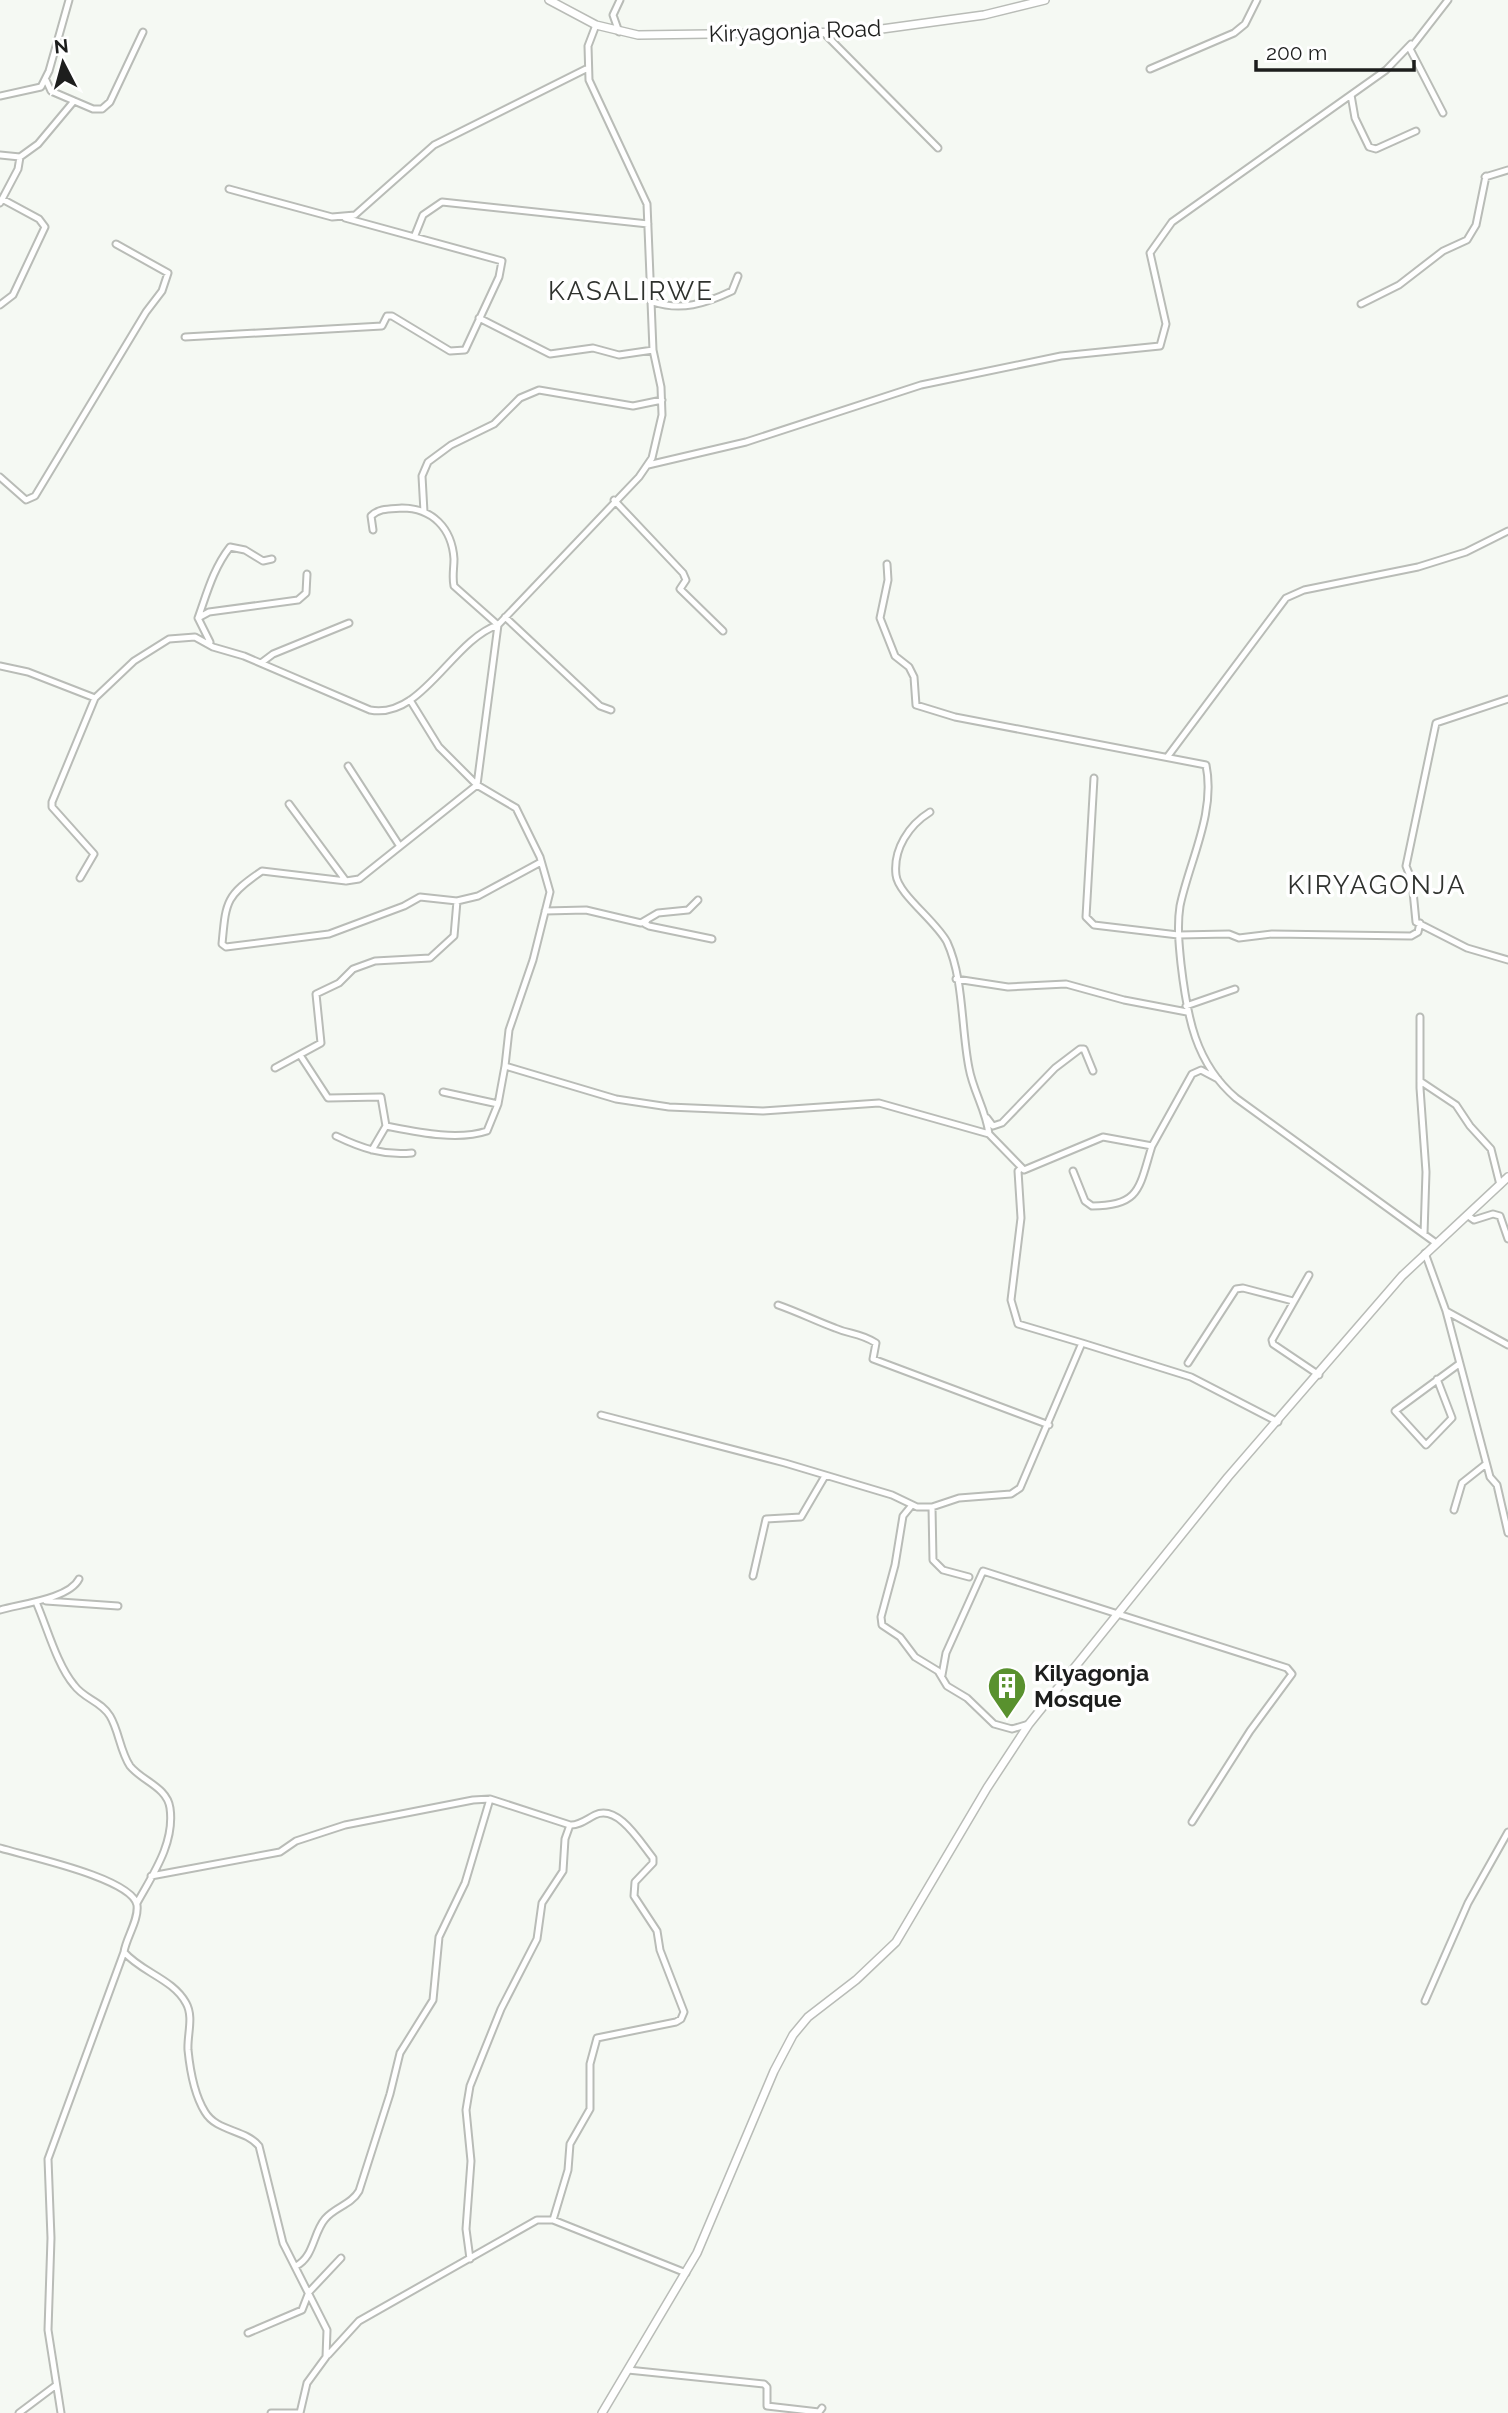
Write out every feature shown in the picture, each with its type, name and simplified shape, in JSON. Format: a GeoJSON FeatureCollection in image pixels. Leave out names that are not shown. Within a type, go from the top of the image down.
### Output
{"type":"FeatureCollection","features":[{"type":"Feature","properties":{"kind":"street"},"geometry":{"type":"LineString","coordinates":[[0,96],[36,90],[46,80],[69,0]]}},
{"type":"Feature","properties":{"kind":"street","name":"Kiryagonja Road"},"geometry":{"type":"LineString","coordinates":[[549,0],[596,25],[638,36],[771,31],[825,34],[984,15],[1045,0]]}},
{"type":"Feature","properties":{"kind":"street"},"geometry":{"type":"LineString","coordinates":[[619,33],[613,15],[620,0]]}},
{"type":"Feature","properties":{"kind":"street"},"geometry":{"type":"LineString","coordinates":[[1150,69],[1234,33],[1245,24],[1257,0]]}},
{"type":"Feature","properties":{"kind":"street"},"geometry":{"type":"LineString","coordinates":[[648,465],[746,442],[921,385],[1061,356],[1160,346],[1166,324],[1150,253],[1172,222],[1386,70],[1448,0]]}},
{"type":"Feature","properties":{"kind":"street"},"geometry":{"type":"LineString","coordinates":[[80,878],[94,854],[52,807],[52,802],[95,698],[134,661],[157,645],[188,635],[370,710],[394,711],[410,700],[482,632],[498,625],[648,465],[662,415],[662,400],[653,350],[648,224],[643,193],[594,93],[586,69],[588,46],[596,25]]}},
{"type":"Feature","properties":{"kind":"street"},"geometry":{"type":"LineString","coordinates":[[46,80],[51,91],[98,110],[106,107],[143,32]]}},
{"type":"Feature","properties":{"kind":"street"},"geometry":{"type":"LineString","coordinates":[[825,34],[938,148]]}},
{"type":"Feature","properties":{"kind":"street"},"geometry":{"type":"LineString","coordinates":[[1411,44],[1425,80],[1443,113]]}},
{"type":"Feature","properties":{"kind":"street"},"geometry":{"type":"LineString","coordinates":[[345,218],[355,215],[375,201],[425,152],[444,139],[586,69]]}},
{"type":"Feature","properties":{"kind":"street"},"geometry":{"type":"LineString","coordinates":[[1351,95],[1355,118],[1369,147],[1376,149],[1416,131]]}},
{"type":"Feature","properties":{"kind":"street"},"geometry":{"type":"LineString","coordinates":[[0,155],[20,157],[38,144],[74,101]]}},
{"type":"Feature","properties":{"kind":"street"},"geometry":{"type":"LineString","coordinates":[[0,305],[13,295],[45,227],[39,219],[1,201],[18,169],[20,157]]}},
{"type":"Feature","properties":{"kind":"street"},"geometry":{"type":"LineString","coordinates":[[1481,186],[1486,176],[1508,170]]}},
{"type":"Feature","properties":{"kind":"street"},"geometry":{"type":"LineString","coordinates":[[1361,304],[1399,285],[1443,251],[1468,240],[1476,225],[1486,176]]}},
{"type":"Feature","properties":{"kind":"street"},"geometry":{"type":"LineString","coordinates":[[185,337],[382,326],[387,316],[392,316],[450,351],[458,352],[465,350],[499,277],[502,261],[415,234],[229,189]]}},
{"type":"Feature","properties":{"kind":"street"},"geometry":{"type":"LineString","coordinates":[[415,234],[423,215],[442,202],[648,224]]}},
{"type":"Feature","properties":{"kind":"street"},"geometry":{"type":"LineString","coordinates":[[0,477],[26,500],[36,496],[146,312],[162,291],[168,273],[116,244]]}},
{"type":"Feature","properties":{"kind":"street"},"geometry":{"type":"LineString","coordinates":[[653,302],[681,306],[713,300],[732,291],[738,276]]}},
{"type":"Feature","properties":{"kind":"street"},"geometry":{"type":"LineString","coordinates":[[479,318],[550,354],[593,348],[619,355],[653,350]]}},
{"type":"Feature","properties":{"kind":"street"},"geometry":{"type":"LineString","coordinates":[[424,512],[422,476],[428,462],[451,445],[494,424],[520,398],[539,390],[633,406],[662,400]]}},
{"type":"Feature","properties":{"kind":"street"},"geometry":{"type":"LineString","coordinates":[[614,500],[683,573],[686,580],[680,589],[723,631]]}},
{"type":"Feature","properties":{"kind":"street"},"geometry":{"type":"LineString","coordinates":[[373,530],[371,516],[376,511],[415,509],[431,514],[449,536],[454,559],[453,586],[498,625]]}},
{"type":"Feature","properties":{"kind":"street"},"geometry":{"type":"LineString","coordinates":[[1168,756],[1278,606],[1292,593],[1418,567],[1466,552],[1508,531]]}},
{"type":"Feature","properties":{"kind":"street"},"geometry":{"type":"LineString","coordinates":[[214,647],[198,618],[211,577],[230,547],[245,550],[263,561],[272,559]]}},
{"type":"Feature","properties":{"kind":"street"},"geometry":{"type":"LineString","coordinates":[[887,564],[888,580],[880,618],[895,656],[909,667],[914,677],[916,705],[955,717],[1203,763],[1207,770],[1203,831],[1180,907],[1178,935],[1193,1037],[1207,1064],[1236,1098],[1436,1243]]}},
{"type":"Feature","properties":{"kind":"street"},"geometry":{"type":"LineString","coordinates":[[198,618],[209,612],[298,600],[306,593],[307,575]]}},
{"type":"Feature","properties":{"kind":"street"},"geometry":{"type":"LineString","coordinates":[[505,617],[600,706],[611,710]]}},
{"type":"Feature","properties":{"kind":"street"},"geometry":{"type":"LineString","coordinates":[[261,663],[273,654],[349,623]]}},
{"type":"Feature","properties":{"kind":"street"},"geometry":{"type":"LineString","coordinates":[[498,625],[477,785],[359,879],[346,881],[262,871],[245,883],[225,904],[222,944],[226,947],[329,934],[404,906],[420,897],[457,901],[490,890],[541,862]]}},
{"type":"Feature","properties":{"kind":"street"},"geometry":{"type":"LineString","coordinates":[[0,666],[28,672],[95,698]]}},
{"type":"Feature","properties":{"kind":"street"},"geometry":{"type":"LineString","coordinates":[[1508,699],[1441,720],[1434,727],[1406,862],[1412,881],[1415,918],[1420,923],[1467,948],[1508,960]]}},
{"type":"Feature","properties":{"kind":"street"},"geometry":{"type":"LineString","coordinates":[[386,1126],[416,1132],[478,1134],[487,1130],[498,1104],[509,1030],[550,892],[541,862],[516,808],[477,785],[439,747],[410,700]]}},
{"type":"Feature","properties":{"kind":"street"},"geometry":{"type":"LineString","coordinates":[[348,766],[399,845]]}},
{"type":"Feature","properties":{"kind":"street"},"geometry":{"type":"LineString","coordinates":[[1094,778],[1087,919],[1097,926],[1178,935],[1226,934],[1239,938],[1272,934],[1411,936],[1418,932],[1420,923]]}},
{"type":"Feature","properties":{"kind":"street"},"geometry":{"type":"LineString","coordinates":[[289,804],[346,881]]}},
{"type":"Feature","properties":{"kind":"street"},"geometry":{"type":"LineString","coordinates":[[930,812],[917,820],[903,840],[897,859],[896,877],[901,887],[942,932],[956,979],[969,1072],[987,1118],[989,1134]]}},
{"type":"Feature","properties":{"kind":"street"},"geometry":{"type":"LineString","coordinates":[[545,911],[586,910],[631,921],[647,920],[658,912],[688,910],[698,900]]}},
{"type":"Feature","properties":{"kind":"street"},"geometry":{"type":"LineString","coordinates":[[275,1068],[321,1043],[316,994],[339,983],[353,969],[375,961],[430,958],[454,936],[457,901]]}},
{"type":"Feature","properties":{"kind":"street"},"geometry":{"type":"LineString","coordinates":[[647,920],[645,924],[649,926],[712,939]]}},
{"type":"Feature","properties":{"kind":"street"},"geometry":{"type":"LineString","coordinates":[[956,979],[1008,987],[1066,984],[1124,1000],[1187,1009],[1235,989]]}},
{"type":"Feature","properties":{"kind":"street"},"geometry":{"type":"LineString","coordinates":[[1420,1017],[1420,1081],[1426,1172],[1424,1234]]}},
{"type":"Feature","properties":{"kind":"street"},"geometry":{"type":"LineString","coordinates":[[987,1118],[993,1126],[1002,1123],[1055,1068],[1080,1049],[1084,1049],[1093,1071]]}},
{"type":"Feature","properties":{"kind":"street"},"geometry":{"type":"LineString","coordinates":[[300,1055],[328,1098],[381,1097],[386,1126],[372,1150]]}},
{"type":"Feature","properties":{"kind":"street"},"geometry":{"type":"LineString","coordinates":[[505,1066],[638,1104],[763,1111],[879,1102],[989,1134],[1014,1156],[1021,1168]]}},
{"type":"Feature","properties":{"kind":"street"},"geometry":{"type":"LineString","coordinates":[[1073,1171],[1085,1201],[1092,1206],[1134,1198],[1152,1146],[1192,1074],[1201,1070],[1218,1079]]}},
{"type":"Feature","properties":{"kind":"street"},"geometry":{"type":"LineString","coordinates":[[1420,1081],[1456,1105],[1470,1126],[1491,1149],[1500,1185]]}},
{"type":"Feature","properties":{"kind":"street"},"geometry":{"type":"LineString","coordinates":[[443,1092],[498,1104]]}},
{"type":"Feature","properties":{"kind":"street"},"geometry":{"type":"LineString","coordinates":[[336,1136],[393,1155],[412,1153]]}},
{"type":"Feature","properties":{"kind":"street"},"geometry":{"type":"LineString","coordinates":[[1021,1168],[1036,1166],[1103,1138],[1152,1146]]}},
{"type":"Feature","properties":{"kind":"street"},"geometry":{"type":"LineString","coordinates":[[1021,1168],[1018,1171],[1021,1218],[1011,1300],[1018,1324],[1191,1377],[1278,1422]]}},
{"type":"Feature","properties":{"kind":"street"},"geometry":{"type":"LineString","coordinates":[[602,2413],[686,2273],[709,2227],[774,2071],[793,2035],[808,2017],[856,1980],[896,1942],[987,1788],[1029,1724],[1228,1477],[1425,1254],[1508,1177]]}},
{"type":"Feature","properties":{"kind":"street"},"geometry":{"type":"LineString","coordinates":[[1467,1215],[1474,1220],[1493,1214],[1500,1216],[1508,1239]]}},
{"type":"Feature","properties":{"kind":"street"},"geometry":{"type":"LineString","coordinates":[[1425,1254],[1446,1311],[1486,1464],[1490,1477],[1497,1485],[1508,1533]]}},
{"type":"Feature","properties":{"kind":"street"},"geometry":{"type":"LineString","coordinates":[[1309,1275],[1273,1336],[1273,1344],[1319,1375]]}},
{"type":"Feature","properties":{"kind":"street"},"geometry":{"type":"LineString","coordinates":[[1188,1363],[1236,1289],[1243,1288],[1293,1301]]}},
{"type":"Feature","properties":{"kind":"street"},"geometry":{"type":"LineString","coordinates":[[778,1305],[836,1329],[859,1332],[876,1343],[873,1359],[1049,1424]]}},
{"type":"Feature","properties":{"kind":"street"},"geometry":{"type":"LineString","coordinates":[[1446,1311],[1508,1345]]}},
{"type":"Feature","properties":{"kind":"street"},"geometry":{"type":"LineString","coordinates":[[601,1415],[882,1492],[912,1505],[932,1507],[959,1498],[1016,1492],[1049,1424],[1082,1343]]}},
{"type":"Feature","properties":{"kind":"street"},"geometry":{"type":"LineString","coordinates":[[1437,1379],[1452,1418],[1426,1446],[1395,1412],[1437,1379],[1459,1364]]}},
{"type":"Feature","properties":{"kind":"street"},"geometry":{"type":"LineString","coordinates":[[1454,1510],[1462,1483],[1486,1464]]}},
{"type":"Feature","properties":{"kind":"street"},"geometry":{"type":"LineString","coordinates":[[753,1576],[766,1519],[801,1517],[825,1476]]}},
{"type":"Feature","properties":{"kind":"street"},"geometry":{"type":"LineString","coordinates":[[912,1505],[904,1516],[881,1621],[900,1637],[915,1657],[942,1675],[947,1686],[967,1698],[994,1724],[1012,1729],[1029,1724]]}},
{"type":"Feature","properties":{"kind":"street"},"geometry":{"type":"LineString","coordinates":[[932,1507],[933,1560],[943,1570],[969,1577]]}},
{"type":"Feature","properties":{"kind":"street"},"geometry":{"type":"LineString","coordinates":[[942,1675],[946,1653],[984,1571],[1119,1612],[1290,1670],[1292,1674],[1250,1731],[1192,1822]]}},
{"type":"Feature","properties":{"kind":"street"},"geometry":{"type":"LineString","coordinates":[[46,1601],[76,1585],[79,1579]]}},
{"type":"Feature","properties":{"kind":"street"},"geometry":{"type":"LineString","coordinates":[[0,1610],[46,1601],[118,1606]]}},
{"type":"Feature","properties":{"kind":"street"},"geometry":{"type":"LineString","coordinates":[[36,1602],[66,1675],[83,1696],[99,1704],[109,1714],[130,1766],[159,1790],[169,1803],[169,1835],[164,1854],[136,1903]]}},
{"type":"Feature","properties":{"kind":"street"},"geometry":{"type":"LineString","coordinates":[[151,1876],[280,1852],[296,1841],[345,1825],[443,1804],[490,1799],[570,1825],[577,1825],[601,1812],[614,1814],[653,1858],[653,1863],[635,1882],[634,1896],[657,1931],[660,1950],[684,2012],[682,2018],[676,2022],[597,2038],[590,2064],[590,2109],[570,2144],[568,2170],[553,2220]]}},
{"type":"Feature","properties":{"kind":"street"},"geometry":{"type":"LineString","coordinates":[[296,2266],[304,2261],[326,2218],[350,2203],[359,2191],[400,2053],[433,2000],[439,1937],[465,1883],[490,1799]]}},
{"type":"Feature","properties":{"kind":"street"},"geometry":{"type":"LineString","coordinates":[[470,2259],[466,2229],[471,2161],[467,2110],[470,2086],[501,2009],[537,1939],[542,1903],[563,1871],[565,1839],[570,1825]]}},
{"type":"Feature","properties":{"kind":"street"},"geometry":{"type":"LineString","coordinates":[[1425,2001],[1468,1903],[1508,1832]]}},
{"type":"Feature","properties":{"kind":"street"},"geometry":{"type":"LineString","coordinates":[[0,1847],[112,1882],[133,1896],[136,1903],[136,1913],[124,1952],[48,2159],[51,2238],[48,2330],[61,2413]]}},
{"type":"Feature","properties":{"kind":"street"},"geometry":{"type":"LineString","coordinates":[[124,1952],[172,1987],[187,2004],[190,2018],[188,2053],[198,2096],[209,2118],[247,2136],[259,2146],[283,2243],[327,2330],[326,2357]]}},
{"type":"Feature","properties":{"kind":"street"},"geometry":{"type":"LineString","coordinates":[[271,2413],[300,2413],[307,2383],[326,2357],[359,2321],[528,2224],[553,2220],[686,2273]]}},
{"type":"Feature","properties":{"kind":"street"},"geometry":{"type":"LineString","coordinates":[[248,2333],[302,2310],[309,2292],[341,2258]]}},
{"type":"Feature","properties":{"kind":"street"},"geometry":{"type":"LineString","coordinates":[[628,2370],[764,2385],[767,2387],[767,2406],[819,2412],[822,2408]]}},
{"type":"Feature","properties":{"kind":"street"},"geometry":{"type":"LineString","coordinates":[[19,2413],[55,2386]]}},
{"type":"Feature","properties":{"kind":"place","name":"Kilyagonja Mosque"},"geometry":{"type":"Point","coordinates":[1007,1720]}},
{"type":"Feature","properties":{"kind":"district","name":"KASALIRWE"},"geometry":{"type":"Point","coordinates":[631,291]}},
{"type":"Feature","properties":{"kind":"district","name":"KIRYAGONJA"},"geometry":{"type":"Point","coordinates":[1377,885]}}]}
